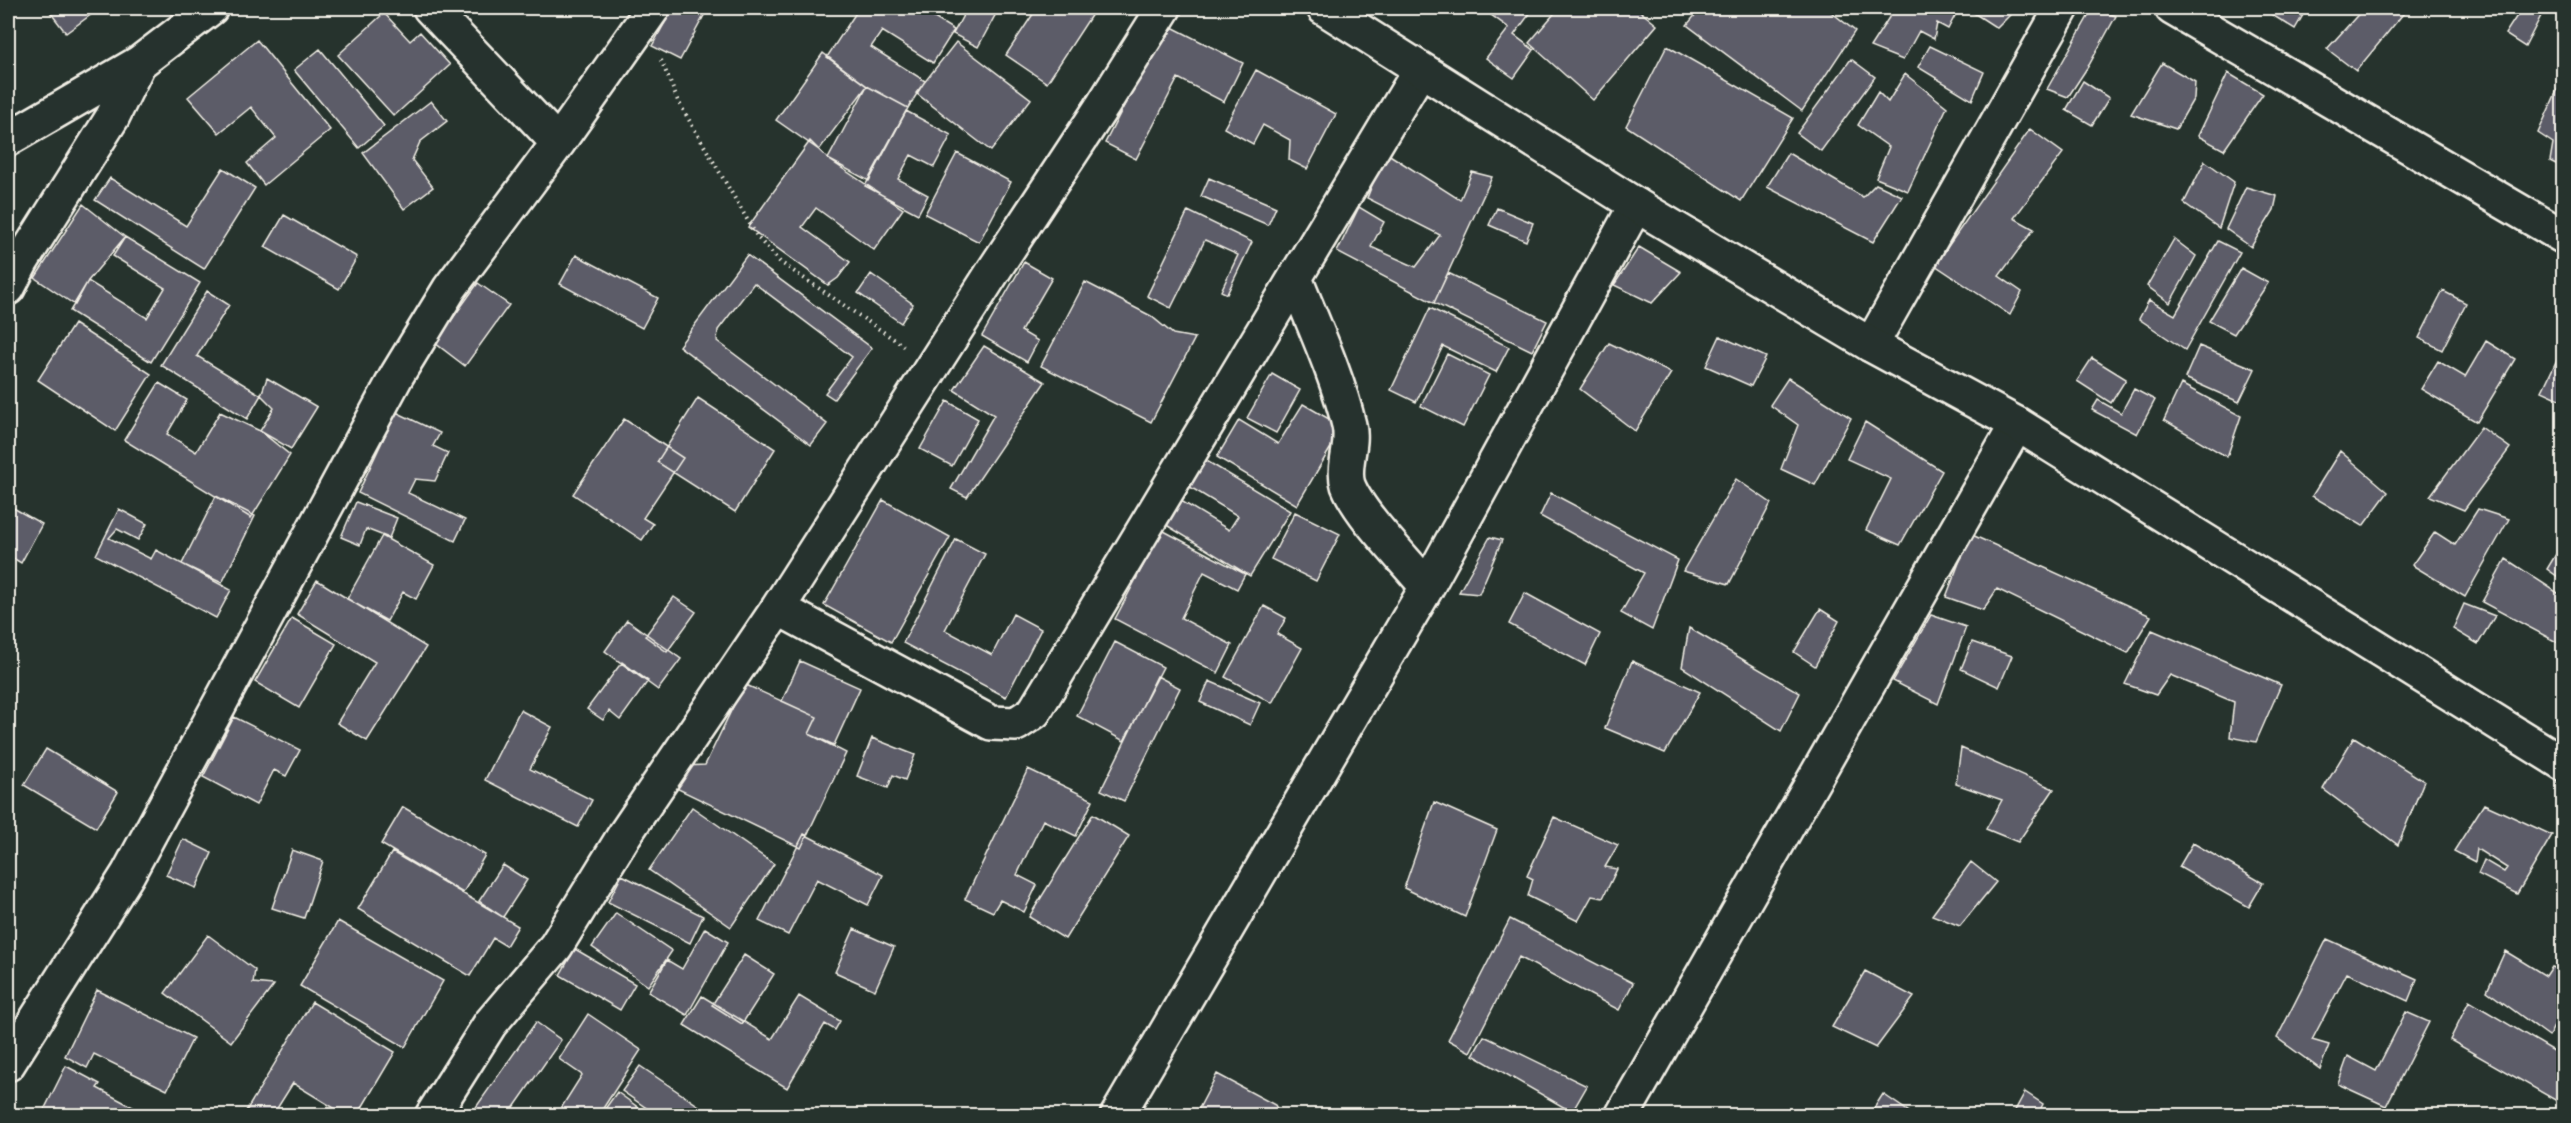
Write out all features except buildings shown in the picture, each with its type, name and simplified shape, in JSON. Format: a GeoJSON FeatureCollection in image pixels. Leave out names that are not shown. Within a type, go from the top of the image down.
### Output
{"type":"FeatureCollection","features":[{"type":"Feature","properties":{"kind":"street"},"geometry":{"type":"LineString","coordinates":[[8,138],[139,63],[211,8]]}},
{"type":"Feature","properties":{"kind":"street"},"geometry":{"type":"LineString","coordinates":[[430,8],[558,143]]}},
{"type":"Feature","properties":{"kind":"street"},"geometry":{"type":"LineString","coordinates":[[432,1116],[490,1024],[556,946],[625,834],[778,608],[1164,8]]}},
{"type":"Feature","properties":{"kind":"street"},"geometry":{"type":"LineString","coordinates":[[1324,8],[1636,205],[1871,345],[2017,424],[2564,764]]}},
{"type":"Feature","properties":{"kind":"street"},"geometry":{"type":"LineString","coordinates":[[1871,345],[2062,8]]}},
{"type":"Feature","properties":{"kind":"street"},"geometry":{"type":"LineString","coordinates":[[2172,8],[2564,237]]}},
{"type":"Feature","properties":{"kind":"street"},"geometry":{"type":"LineString","coordinates":[[11,1049],[128,874],[397,375],[450,288],[558,143],[649,14]]}},
{"type":"Feature","properties":{"kind":"street"},"geometry":{"type":"LineString","coordinates":[[8,288],[22,261],[112,118],[139,63]]}},
{"type":"Feature","properties":{"kind":"street"},"geometry":{"type":"LineString","coordinates":[[778,608],[991,723],[1016,724],[1034,712],[1420,70]]}},
{"type":"Feature","properties":{"kind":"street"},"geometry":{"type":"LineString","coordinates":[[1117,1116],[1427,587],[1636,205]]}},
{"type":"Feature","properties":{"kind":"street"},"geometry":{"type":"LineString","coordinates":[[1295,278],[1328,361],[1350,427],[1347,473],[1349,487],[1374,524],[1427,587]]}},
{"type":"Feature","properties":{"kind":"street"},"geometry":{"type":"LineString","coordinates":[[1622,1116],[2017,424]]}},
{"type":"Feature","properties":{"kind":"path"},"geometry":{"type":"LineString","coordinates":[[649,14],[678,101],[758,238],[780,262],[933,366]]}}]}
